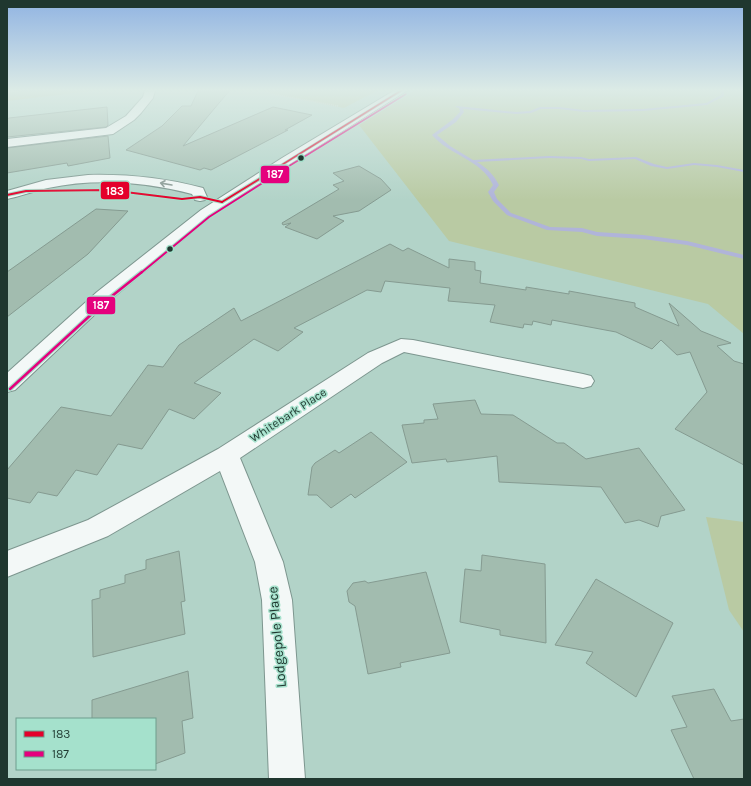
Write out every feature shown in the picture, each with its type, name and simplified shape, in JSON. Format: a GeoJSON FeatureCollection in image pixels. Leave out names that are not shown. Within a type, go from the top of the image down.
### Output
{"type":"FeatureCollection","features":[{"type":"Feature","properties":{"kind":"street"},"geometry":{"type":"LineString","coordinates":[[7,142],[110,131],[117,127]]}},
{"type":"Feature","properties":{"kind":"street"},"geometry":{"type":"LineString","coordinates":[[7,385],[44,349],[150,258],[222,202],[344,127]]}},
{"type":"Feature","properties":{"kind":"street"},"geometry":{"type":"LineString","coordinates":[[7,195],[26,191],[109,190],[182,199],[200,197],[222,202]]}},
{"type":"Feature","properties":{"kind":"street","name":"Whitebark Place"},"geometry":{"type":"LineString","coordinates":[[7,564],[98,528],[227,455],[375,358],[401,345],[430,349],[583,381]]}},
{"type":"Feature","properties":{"kind":"street","name":"Lodgepole Place"},"geometry":{"type":"LineString","coordinates":[[227,455],[269,562],[277,600],[287,779]]}},
{"type":"Feature","properties":{"kind":"green space"},"geometry":{"type":"Polygon","coordinates":[[[360,127],[744,127],[744,334],[708,304],[449,241],[360,127]]]}},
{"type":"Feature","properties":{"kind":"green space"},"geometry":{"type":"Polygon","coordinates":[[[706,517],[744,522],[744,632],[729,610],[706,517]]]}},
{"type":"Feature","properties":{"kind":"building"},"geometry":{"type":"Polygon","coordinates":[[[7,127],[106,127],[106,127],[7,137],[7,127]]]}},
{"type":"Feature","properties":{"kind":"building"},"geometry":{"type":"Polygon","coordinates":[[[161,127],[199,127],[183,146],[228,127],[291,127],[285,130],[288,130],[211,170],[204,168],[200,170],[126,150],[161,127]]]}},
{"type":"Feature","properties":{"kind":"building"},"geometry":{"type":"Polygon","coordinates":[[[108,136],[110,158],[68,166],[67,163],[7,173],[7,148],[108,136]]]}},
{"type":"Feature","properties":{"kind":"building"},"geometry":{"type":"Polygon","coordinates":[[[359,166],[381,179],[391,190],[359,211],[333,216],[344,221],[317,239],[285,227],[291,223],[283,225],[282,223],[339,189],[333,185],[344,181],[333,173],[359,166]]]}},
{"type":"Feature","properties":{"kind":"building"},"geometry":{"type":"Polygon","coordinates":[[[96,209],[128,211],[88,254],[7,317],[7,272],[96,209]]]}},
{"type":"Feature","properties":{"kind":"building"},"geometry":{"type":"Polygon","coordinates":[[[390,244],[403,251],[408,248],[449,268],[449,259],[475,262],[475,270],[481,271],[480,283],[526,290],[526,287],[569,294],[569,291],[635,303],[635,307],[679,326],[669,303],[701,331],[731,343],[717,346],[734,361],[744,364],[744,465],[675,429],[707,392],[690,352],[677,355],[661,340],[652,349],[616,332],[552,320],[551,325],[533,321],[532,325],[524,324],[523,328],[490,322],[495,305],[448,301],[450,288],[385,281],[381,292],[367,290],[294,328],[303,332],[278,351],[254,339],[194,383],[221,393],[194,419],[169,409],[142,449],[118,444],[97,475],[76,470],[57,496],[38,492],[30,503],[7,498],[7,470],[61,407],[111,416],[148,365],[163,367],[179,345],[234,308],[241,321],[390,244]]]}},
{"type":"Feature","properties":{"kind":"building"},"geometry":{"type":"Polygon","coordinates":[[[475,400],[481,414],[513,415],[557,443],[564,443],[586,459],[639,448],[685,510],[661,516],[658,527],[639,520],[625,523],[601,487],[499,482],[497,456],[447,462],[446,459],[412,463],[402,425],[424,423],[424,420],[438,419],[433,404],[475,400]]]}},
{"type":"Feature","properties":{"kind":"building"},"geometry":{"type":"Polygon","coordinates":[[[371,432],[407,462],[355,498],[351,494],[331,508],[317,495],[308,495],[312,467],[315,463],[335,450],[339,453],[371,432]]]}},
{"type":"Feature","properties":{"kind":"building"},"geometry":{"type":"Polygon","coordinates":[[[179,551],[185,601],[181,602],[185,634],[93,657],[92,600],[100,598],[100,590],[125,583],[125,575],[146,569],[146,560],[179,551]]]}},
{"type":"Feature","properties":{"kind":"building"},"geometry":{"type":"Polygon","coordinates":[[[482,555],[545,564],[546,643],[500,635],[500,630],[460,622],[465,569],[481,571],[482,555]]]}},
{"type":"Feature","properties":{"kind":"building"},"geometry":{"type":"Polygon","coordinates":[[[426,572],[450,653],[400,663],[401,667],[368,674],[355,606],[349,602],[347,591],[353,583],[365,581],[368,583],[426,572]]]}},
{"type":"Feature","properties":{"kind":"building"},"geometry":{"type":"Polygon","coordinates":[[[596,579],[673,623],[636,697],[586,663],[593,652],[555,645],[596,579]]]}},
{"type":"Feature","properties":{"kind":"building"},"geometry":{"type":"Polygon","coordinates":[[[188,671],[193,718],[182,721],[185,753],[156,764],[156,718],[92,718],[92,700],[188,671]]]}},
{"type":"Feature","properties":{"kind":"building"},"geometry":{"type":"Polygon","coordinates":[[[714,689],[731,721],[744,719],[744,779],[694,779],[671,730],[687,727],[672,696],[714,689]]]}},
{"type":"Feature","properties":{"kind":"waterway"},"geometry":{"type":"LineString","coordinates":[[446,127],[434,135],[448,147],[486,171],[496,185],[491,192],[495,200],[509,214],[549,229],[582,230],[597,234],[643,237],[687,243],[744,257]]}},
{"type":"Feature","properties":{"kind":"waterway"},"geometry":{"type":"LineString","coordinates":[[474,161],[549,157],[581,158],[589,160],[636,158],[653,165],[667,168],[694,164],[717,166],[744,171]]}},
{"type":"Feature","properties":{"kind":"transit line","name":"183"},"geometry":{"type":"LineString","coordinates":[[222,202],[343,127]]}},
{"type":"Feature","properties":{"kind":"transit line","name":"187"},"geometry":{"type":"LineString","coordinates":[[10,389],[107,300],[209,217],[353,127]]}},
{"type":"Feature","properties":{"kind":"transit line","name":"183"},"geometry":{"type":"LineString","coordinates":[[7,195],[26,191],[109,190],[182,199],[200,197],[222,202]]}}]}
